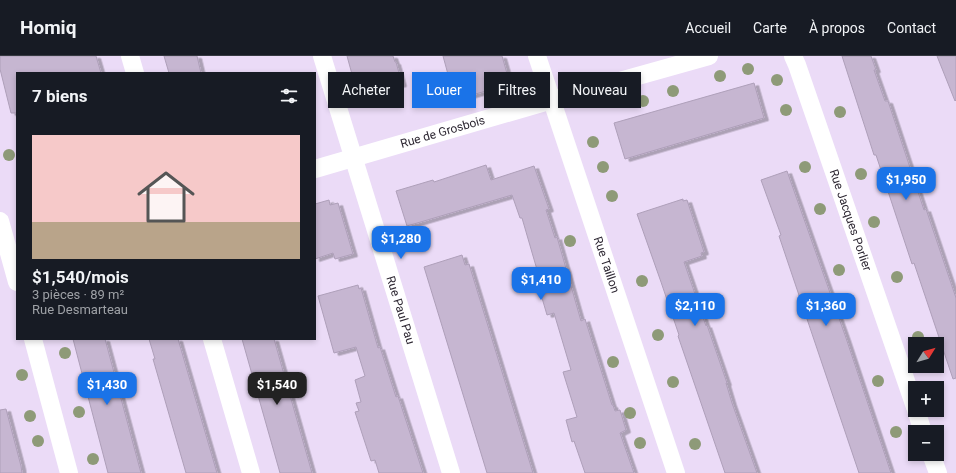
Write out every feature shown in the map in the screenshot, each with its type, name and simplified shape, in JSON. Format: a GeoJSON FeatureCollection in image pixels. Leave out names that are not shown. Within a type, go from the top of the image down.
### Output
{"type":"FeatureCollection","features":[{"type":"Feature","properties":{"kind":"street"},"geometry":{"type":"LineString","coordinates":[[130,56],[135,72]]}},
{"type":"Feature","properties":{"kind":"street","name":"Rue Paul Pau"},"geometry":{"type":"LineString","coordinates":[[322,56],[451,473]]}},
{"type":"Feature","properties":{"kind":"street","name":"Rue Taillon"},"geometry":{"type":"LineString","coordinates":[[537,56],[676,473]]}},
{"type":"Feature","properties":{"kind":"street","name":"Rue de Grosbois"},"geometry":{"type":"LineString","coordinates":[[316,169],[709,56]]}},
{"type":"Feature","properties":{"kind":"street","name":"Rue Jacques Porlier"},"geometry":{"type":"LineString","coordinates":[[793,56],[908,389]]}},
{"type":"Feature","properties":{"kind":"street"},"geometry":{"type":"LineString","coordinates":[[0,222],[16,278]]}},
{"type":"Feature","properties":{"kind":"street"},"geometry":{"type":"LineString","coordinates":[[33,340],[69,473]]}},
{"type":"Feature","properties":{"kind":"street"},"geometry":{"type":"LineString","coordinates":[[212,340],[251,473]]}},
{"type":"Feature","properties":{"kind":"street"},"geometry":{"type":"LineString","coordinates":[[934,461],[938,473]]}},
{"type":"Feature","properties":{"kind":"building"},"geometry":{"type":"Polygon","coordinates":[[[0,56],[96,56],[101,72],[16,72],[16,113],[11,113],[0,69],[0,56]]]}},
{"type":"Feature","properties":{"kind":"building"},"geometry":{"type":"Polygon","coordinates":[[[164,56],[197,56],[201,72],[169,72],[164,56]]]}},
{"type":"Feature","properties":{"kind":"building"},"geometry":{"type":"Polygon","coordinates":[[[347,56],[393,56],[399,72],[351,72],[347,56]]]}},
{"type":"Feature","properties":{"kind":"building"},"geometry":{"type":"Polygon","coordinates":[[[443,56],[502,56],[507,72],[484,72],[484,92],[476,94],[476,72],[447,72],[443,56]]]}},
{"type":"Feature","properties":{"kind":"building"},"geometry":{"type":"Polygon","coordinates":[[[842,56],[871,56],[876,70],[874,70],[885,101],[888,101],[924,210],[926,209],[956,298],[956,378],[953,379],[944,352],[944,337],[939,337],[914,263],[912,264],[876,155],[874,155],[842,56]]]}},
{"type":"Feature","properties":{"kind":"building"},"geometry":{"type":"Polygon","coordinates":[[[937,56],[956,56],[955,101],[937,56]]]}},
{"type":"Feature","properties":{"kind":"building"},"geometry":{"type":"Polygon","coordinates":[[[754,83],[764,118],[625,159],[614,123],[754,83]]]}},
{"type":"Feature","properties":{"kind":"building"},"geometry":{"type":"Polygon","coordinates":[[[486,165],[491,180],[534,166],[549,209],[546,210],[555,238],[557,237],[581,321],[585,319],[612,405],[615,411],[620,410],[626,430],[620,433],[634,473],[585,473],[574,441],[572,442],[566,420],[577,417],[563,372],[571,370],[554,313],[547,315],[537,281],[540,280],[522,218],[520,218],[512,195],[407,226],[396,191],[433,180],[434,182],[486,165]]]}},
{"type":"Feature","properties":{"kind":"building"},"geometry":{"type":"Polygon","coordinates":[[[787,171],[846,338],[891,473],[859,473],[779,236],[781,235],[761,180],[787,171]]]}},
{"type":"Feature","properties":{"kind":"building"},"geometry":{"type":"Polygon","coordinates":[[[683,199],[683,201],[687,200],[704,252],[701,253],[702,256],[684,262],[757,473],[725,473],[637,214],[683,199]]]}},
{"type":"Feature","properties":{"kind":"building"},"geometry":{"type":"Polygon","coordinates":[[[329,200],[330,205],[338,203],[353,254],[335,259],[333,253],[316,259],[316,204],[329,200]]]}},
{"type":"Feature","properties":{"kind":"building"},"geometry":{"type":"Polygon","coordinates":[[[462,255],[465,265],[469,264],[533,473],[487,473],[424,267],[462,255]]]}},
{"type":"Feature","properties":{"kind":"building"},"geometry":{"type":"Polygon","coordinates":[[[358,285],[359,289],[361,288],[378,348],[380,347],[396,397],[398,396],[423,473],[379,473],[375,460],[371,461],[355,412],[359,411],[356,403],[361,402],[355,380],[365,376],[356,347],[334,353],[318,296],[358,285]]]}},
{"type":"Feature","properties":{"kind":"building"},"geometry":{"type":"Polygon","coordinates":[[[73,340],[105,340],[141,473],[108,473],[73,340]]]}},
{"type":"Feature","properties":{"kind":"building"},"geometry":{"type":"Polygon","coordinates":[[[149,340],[178,340],[217,473],[186,473],[153,359],[155,359],[149,340]]]}},
{"type":"Feature","properties":{"kind":"building"},"geometry":{"type":"Polygon","coordinates":[[[242,340],[274,340],[312,473],[280,473],[242,340]]]}},
{"type":"Feature","properties":{"kind":"building"},"geometry":{"type":"Polygon","coordinates":[[[6,409],[22,473],[0,473],[0,410],[6,409]]]}}]}
